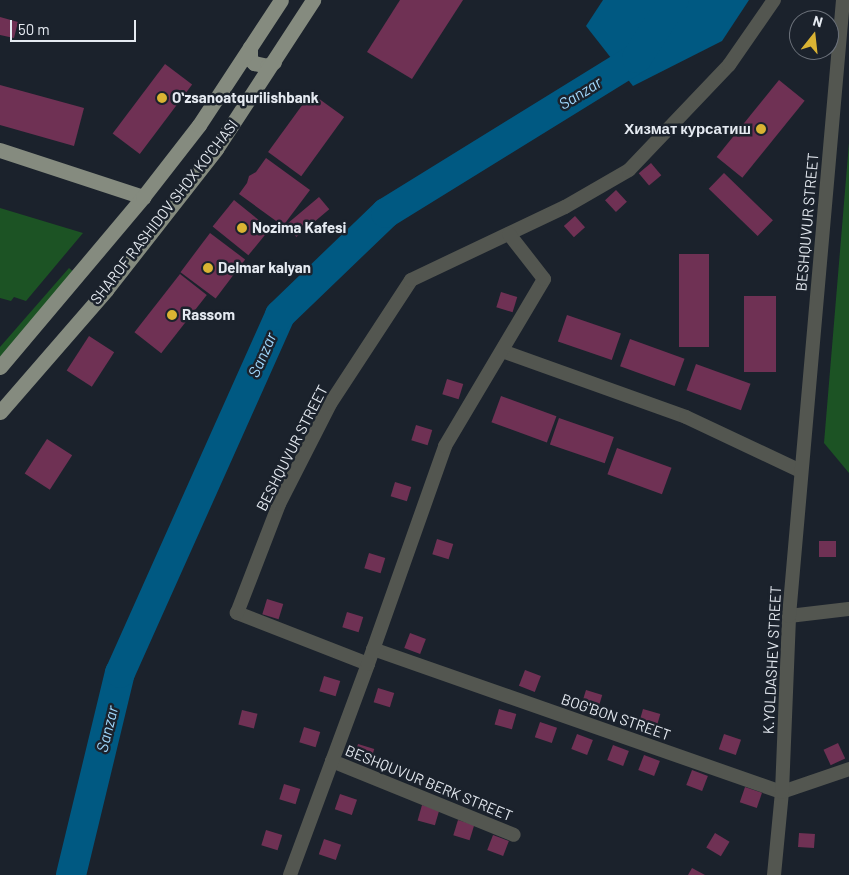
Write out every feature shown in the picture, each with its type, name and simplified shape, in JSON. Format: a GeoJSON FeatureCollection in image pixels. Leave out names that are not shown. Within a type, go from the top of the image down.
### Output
{"type":"FeatureCollection","features":[{"type":"Feature","properties":{"kind":"main road","name":"SHAROF RASHIDOV SHOX KO'CHASI"},"geometry":{"type":"LineString","coordinates":[[0,367],[143,197],[199,125],[281,0]]}},
{"type":"Feature","properties":{"kind":"main road","name":"SHAROF RASHIDOV SHOX KO'CHASI"},"geometry":{"type":"LineString","coordinates":[[0,412],[106,290],[156,228],[216,148],[313,0]]}},
{"type":"Feature","properties":{"kind":"main road"},"geometry":{"type":"LineString","coordinates":[[250,47],[250,59],[254,63],[267,66],[274,62]]}},
{"type":"Feature","properties":{"kind":"main road"},"geometry":{"type":"LineString","coordinates":[[0,150],[143,197]]}},
{"type":"Feature","properties":{"kind":"street","name":"BESHQUVUR STREET"},"geometry":{"type":"LineString","coordinates":[[368,664],[237,612],[279,504],[330,404],[412,280],[565,207],[629,170],[729,65],[774,0]]}},
{"type":"Feature","properties":{"kind":"street","name":"BESHQUVUR STREET"},"geometry":{"type":"LineString","coordinates":[[803,447],[843,0]]}},
{"type":"Feature","properties":{"kind":"street"},"geometry":{"type":"LineString","coordinates":[[290,875],[368,664],[445,446],[544,279],[509,234]]}},
{"type":"Feature","properties":{"kind":"street"},"geometry":{"type":"LineString","coordinates":[[502,351],[686,417],[801,471]]}},
{"type":"Feature","properties":{"kind":"street","name":"K.YOLDASHEV STREET"},"geometry":{"type":"LineString","coordinates":[[774,875],[782,792],[789,616],[803,447]]}},
{"type":"Feature","properties":{"kind":"street"},"geometry":{"type":"LineString","coordinates":[[789,616],[849,609]]}},
{"type":"Feature","properties":{"kind":"street","name":"BOG'BON STREET"},"geometry":{"type":"LineString","coordinates":[[373,649],[782,792]]}},
{"type":"Feature","properties":{"kind":"street","name":"BESHQUVUR BERK STREET"},"geometry":{"type":"LineString","coordinates":[[332,762],[514,835]]}},
{"type":"Feature","properties":{"kind":"street"},"geometry":{"type":"LineString","coordinates":[[782,792],[849,769]]}},
{"type":"Feature","properties":{"kind":"green space"},"geometry":{"type":"Polygon","coordinates":[[[849,143],[849,473],[824,443],[849,143]]]}},
{"type":"Feature","properties":{"kind":"green space"},"geometry":{"type":"Polygon","coordinates":[[[0,208],[83,233],[26,301],[14,297],[11,301],[0,298],[0,208]]]}},
{"type":"Feature","properties":{"kind":"green space"},"geometry":{"type":"Polygon","coordinates":[[[69,268],[75,273],[0,361],[0,347],[69,268]]]}},
{"type":"Feature","properties":{"kind":"water"},"geometry":{"type":"Polygon","coordinates":[[[603,0],[749,0],[722,41],[633,86],[586,26],[603,0]]]}},
{"type":"Feature","properties":{"kind":"building"},"geometry":{"type":"Polygon","coordinates":[[[400,0],[463,0],[412,79],[367,52],[400,0]]]}},
{"type":"Feature","properties":{"kind":"building"},"geometry":{"type":"Polygon","coordinates":[[[0,17],[18,22],[14,38],[0,35],[0,17]]]}},
{"type":"Feature","properties":{"kind":"building"},"geometry":{"type":"Polygon","coordinates":[[[165,64],[192,84],[140,154],[113,133],[165,64]]]}},
{"type":"Feature","properties":{"kind":"building","name":"Хизмат курсатиш"},"geometry":{"type":"Polygon","coordinates":[[[779,80],[805,101],[742,178],[717,157],[779,80]]]}},
{"type":"Feature","properties":{"kind":"building"},"geometry":{"type":"Polygon","coordinates":[[[0,85],[84,108],[74,146],[0,125],[0,85]]]}},
{"type":"Feature","properties":{"kind":"building"},"geometry":{"type":"Polygon","coordinates":[[[311,93],[344,117],[301,176],[268,152],[311,93]]]}},
{"type":"Feature","properties":{"kind":"building"},"geometry":{"type":"Polygon","coordinates":[[[266,158],[310,190],[283,226],[239,194],[247,183],[249,176],[256,172],[266,158]]]}},
{"type":"Feature","properties":{"kind":"building"},"geometry":{"type":"Polygon","coordinates":[[[651,163],[661,175],[649,186],[639,173],[651,163]]]}},
{"type":"Feature","properties":{"kind":"building"},"geometry":{"type":"Polygon","coordinates":[[[724,173],[773,220],[758,236],[709,189],[724,173]]]}},
{"type":"Feature","properties":{"kind":"building"},"geometry":{"type":"Polygon","coordinates":[[[616,190],[627,202],[616,212],[605,200],[616,190]]]}},
{"type":"Feature","properties":{"kind":"building"},"geometry":{"type":"Polygon","coordinates":[[[319,197],[329,209],[296,237],[286,225],[319,197]]]}},
{"type":"Feature","properties":{"kind":"building","name":"Nozima Kafesi"},"geometry":{"type":"Polygon","coordinates":[[[234,200],[270,229],[248,255],[213,226],[234,200]]]}},
{"type":"Feature","properties":{"kind":"building"},"geometry":{"type":"Polygon","coordinates":[[[575,216],[585,227],[574,237],[564,226],[575,216]]]}},
{"type":"Feature","properties":{"kind":"building"},"geometry":{"type":"Polygon","coordinates":[[[210,233],[245,259],[216,299],[181,272],[210,233]]]}},
{"type":"Feature","properties":{"kind":"building"},"geometry":{"type":"Polygon","coordinates":[[[679,254],[709,254],[709,347],[679,347],[679,254]]]}},
{"type":"Feature","properties":{"kind":"building","name":"Rassom"},"geometry":{"type":"Polygon","coordinates":[[[180,274],[207,295],[161,353],[134,332],[180,274]]]}},
{"type":"Feature","properties":{"kind":"building"},"geometry":{"type":"Polygon","coordinates":[[[501,292],[517,297],[513,312],[496,307],[501,292]]]}},
{"type":"Feature","properties":{"kind":"building"},"geometry":{"type":"Polygon","coordinates":[[[744,296],[776,296],[776,372],[744,372],[744,296]]]}},
{"type":"Feature","properties":{"kind":"building"},"geometry":{"type":"Polygon","coordinates":[[[567,315],[621,334],[612,360],[558,341],[567,315]]]}},
{"type":"Feature","properties":{"kind":"building"},"geometry":{"type":"Polygon","coordinates":[[[89,336],[114,352],[92,387],[67,370],[89,336]]]}},
{"type":"Feature","properties":{"kind":"building"},"geometry":{"type":"Polygon","coordinates":[[[630,339],[685,359],[675,386],[620,366],[630,339]]]}},
{"type":"Feature","properties":{"kind":"building"},"geometry":{"type":"Polygon","coordinates":[[[696,364],[751,384],[741,410],[686,390],[696,364]]]}},
{"type":"Feature","properties":{"kind":"building"},"geometry":{"type":"Polygon","coordinates":[[[447,379],[463,384],[459,399],[442,394],[447,379]]]}},
{"type":"Feature","properties":{"kind":"building"},"geometry":{"type":"Polygon","coordinates":[[[501,396],[556,416],[547,442],[491,422],[501,396]]]}},
{"type":"Feature","properties":{"kind":"building"},"geometry":{"type":"Polygon","coordinates":[[[559,418],[614,437],[605,463],[550,444],[559,418]]]}},
{"type":"Feature","properties":{"kind":"building"},"geometry":{"type":"Polygon","coordinates":[[[416,425],[432,430],[428,445],[411,440],[416,425]]]}},
{"type":"Feature","properties":{"kind":"building"},"geometry":{"type":"Polygon","coordinates":[[[47,439],[72,455],[50,490],[25,473],[47,439]]]}},
{"type":"Feature","properties":{"kind":"building"},"geometry":{"type":"Polygon","coordinates":[[[617,448],[672,468],[662,494],[607,474],[617,448]]]}},
{"type":"Feature","properties":{"kind":"building"},"geometry":{"type":"Polygon","coordinates":[[[395,482],[411,487],[407,501],[391,496],[395,482]]]}},
{"type":"Feature","properties":{"kind":"building"},"geometry":{"type":"Polygon","coordinates":[[[437,539],[453,544],[449,559],[432,554],[437,539]]]}},
{"type":"Feature","properties":{"kind":"building"},"geometry":{"type":"Polygon","coordinates":[[[819,541],[836,541],[836,557],[819,557],[819,541]]]}},
{"type":"Feature","properties":{"kind":"building"},"geometry":{"type":"Polygon","coordinates":[[[369,553],[385,558],[381,573],[364,568],[369,553]]]}},
{"type":"Feature","properties":{"kind":"building"},"geometry":{"type":"Polygon","coordinates":[[[267,599],[283,604],[279,619],[262,614],[267,599]]]}},
{"type":"Feature","properties":{"kind":"building"},"geometry":{"type":"Polygon","coordinates":[[[347,612],[363,617],[359,632],[342,627],[347,612]]]}},
{"type":"Feature","properties":{"kind":"building"},"geometry":{"type":"Polygon","coordinates":[[[410,633],[426,639],[420,654],[404,648],[410,633]]]}},
{"type":"Feature","properties":{"kind":"building"},"geometry":{"type":"Polygon","coordinates":[[[525,670],[541,676],[535,692],[519,686],[525,670]]]}},
{"type":"Feature","properties":{"kind":"building"},"geometry":{"type":"Polygon","coordinates":[[[324,676],[340,681],[336,696],[319,691],[324,676]]]}},
{"type":"Feature","properties":{"kind":"building"},"geometry":{"type":"Polygon","coordinates":[[[378,688],[394,693],[390,707],[374,702],[378,688]]]}},
{"type":"Feature","properties":{"kind":"building"},"geometry":{"type":"Polygon","coordinates":[[[586,690],[602,695],[598,710],[581,705],[586,690]]]}},
{"type":"Feature","properties":{"kind":"building"},"geometry":{"type":"Polygon","coordinates":[[[499,709],[516,714],[512,729],[495,724],[499,709]]]}},
{"type":"Feature","properties":{"kind":"building"},"geometry":{"type":"Polygon","coordinates":[[[643,709],[660,714],[656,728],[639,723],[643,709]]]}},
{"type":"Feature","properties":{"kind":"building"},"geometry":{"type":"Polygon","coordinates":[[[242,710],[258,714],[254,728],[238,725],[242,710]]]}},
{"type":"Feature","properties":{"kind":"building"},"geometry":{"type":"Polygon","coordinates":[[[540,722],[557,728],[552,743],[535,737],[540,722]]]}},
{"type":"Feature","properties":{"kind":"building"},"geometry":{"type":"Polygon","coordinates":[[[304,727],[320,732],[316,747],[299,742],[304,727]]]}},
{"type":"Feature","properties":{"kind":"building"},"geometry":{"type":"Polygon","coordinates":[[[577,734],[593,740],[587,755],[571,749],[577,734]]]}},
{"type":"Feature","properties":{"kind":"building"},"geometry":{"type":"Polygon","coordinates":[[[724,734],[741,740],[736,755],[719,749],[724,734]]]}},
{"type":"Feature","properties":{"kind":"building"},"geometry":{"type":"Polygon","coordinates":[[[838,743],[845,758],[831,765],[823,750],[838,743]]]}},
{"type":"Feature","properties":{"kind":"building"},"geometry":{"type":"Polygon","coordinates":[[[358,744],[374,749],[370,764],[353,759],[358,744]]]}},
{"type":"Feature","properties":{"kind":"building"},"geometry":{"type":"Polygon","coordinates":[[[613,745],[629,751],[623,766],[607,760],[613,745]]]}},
{"type":"Feature","properties":{"kind":"building"},"geometry":{"type":"Polygon","coordinates":[[[644,755],[660,761],[654,776],[638,770],[644,755]]]}},
{"type":"Feature","properties":{"kind":"building"},"geometry":{"type":"Polygon","coordinates":[[[692,770],[708,776],[702,791],[686,785],[692,770]]]}},
{"type":"Feature","properties":{"kind":"building"},"geometry":{"type":"Polygon","coordinates":[[[284,784],[300,789],[296,804],[279,799],[284,784]]]}},
{"type":"Feature","properties":{"kind":"building"},"geometry":{"type":"Polygon","coordinates":[[[745,787],[762,793],[757,808],[740,802],[745,787]]]}},
{"type":"Feature","properties":{"kind":"building"},"geometry":{"type":"Polygon","coordinates":[[[340,794],[357,800],[352,815],[335,809],[340,794]]]}},
{"type":"Feature","properties":{"kind":"building"},"geometry":{"type":"Polygon","coordinates":[[[422,805],[439,810],[435,825],[418,820],[422,805]]]}},
{"type":"Feature","properties":{"kind":"building"},"geometry":{"type":"Polygon","coordinates":[[[458,820],[474,825],[470,840],[453,835],[458,820]]]}},
{"type":"Feature","properties":{"kind":"building"},"geometry":{"type":"Polygon","coordinates":[[[266,830],[282,835],[278,850],[261,845],[266,830]]]}},
{"type":"Feature","properties":{"kind":"building"},"geometry":{"type":"Polygon","coordinates":[[[715,833],[730,842],[721,856],[706,848],[715,833]]]}},
{"type":"Feature","properties":{"kind":"building"},"geometry":{"type":"Polygon","coordinates":[[[799,833],[815,834],[814,848],[798,847],[799,833]]]}},
{"type":"Feature","properties":{"kind":"building"},"geometry":{"type":"Polygon","coordinates":[[[493,835],[509,841],[503,856],[487,850],[493,835]]]}},
{"type":"Feature","properties":{"kind":"building"},"geometry":{"type":"Polygon","coordinates":[[[324,839],[341,845],[336,860],[319,854],[324,839]]]}},
{"type":"Feature","properties":{"kind":"building"},"geometry":{"type":"Polygon","coordinates":[[[692,868],[705,875],[688,875],[692,868]]]}},
{"type":"Feature","properties":{"kind":"waterway","name":"Sanzar"},"geometry":{"type":"LineString","coordinates":[[71,875],[120,673],[280,315],[386,213],[637,58],[674,0]]}},
{"type":"Feature","properties":{"kind":"place","name":"Oʻzsanoatqurilishbank"},"geometry":{"type":"Point","coordinates":[162,98]}},
{"type":"Feature","properties":{"kind":"place","name":"Хизмат курсатиш"},"geometry":{"type":"Point","coordinates":[761,129]}},
{"type":"Feature","properties":{"kind":"place","name":"Nozima Kafesi"},"geometry":{"type":"Point","coordinates":[242,228]}},
{"type":"Feature","properties":{"kind":"place","name":"Delmar kalyan"},"geometry":{"type":"Point","coordinates":[208,268]}},
{"type":"Feature","properties":{"kind":"place","name":"Rassom"},"geometry":{"type":"Point","coordinates":[172,315]}}]}
